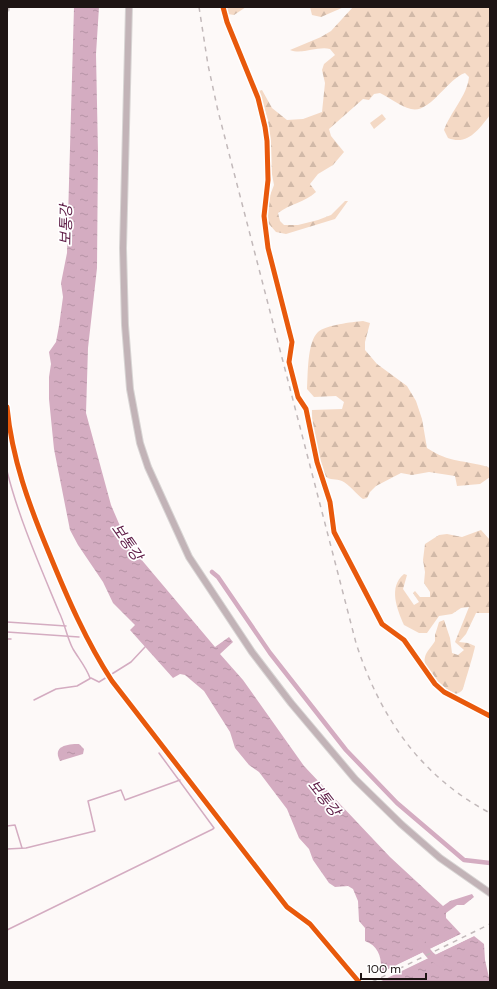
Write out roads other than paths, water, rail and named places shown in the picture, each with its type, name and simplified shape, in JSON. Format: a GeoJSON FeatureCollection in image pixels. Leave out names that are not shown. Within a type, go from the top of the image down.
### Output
{"type":"FeatureCollection","features":[{"type":"Feature","properties":{"kind":"main road"},"geometry":{"type":"LineString","coordinates":[[129,7],[123,248],[125,325],[130,389],[140,443],[148,467],[189,557],[248,646],[291,703],[356,779],[402,824],[440,858],[490,893]]}},
{"type":"Feature","properties":{"kind":"street"},"geometry":{"type":"LineString","coordinates":[[223,7],[227,22],[258,98],[265,127],[268,180],[264,216],[268,248],[292,342],[290,362],[298,397],[306,409],[317,462],[330,502],[334,532],[382,624],[404,640],[435,684],[444,692],[490,716]]}},
{"type":"Feature","properties":{"kind":"street"},"geometry":{"type":"LineString","coordinates":[[7,407],[12,445],[20,477],[31,509],[62,586],[98,659],[112,681],[287,907],[310,924],[359,982]]}},
{"type":"Feature","properties":{"kind":"water"},"geometry":{"type":"Polygon","coordinates":[[[74,7],[99,7],[96,54],[98,153],[97,268],[88,348],[86,413],[111,505],[123,533],[135,552],[215,647],[229,637],[233,642],[220,654],[243,680],[304,766],[390,857],[443,906],[450,901],[472,894],[474,897],[464,905],[457,905],[446,913],[446,918],[461,934],[381,973],[379,953],[374,946],[365,941],[365,928],[359,921],[358,901],[353,889],[348,886],[335,887],[329,883],[313,860],[309,849],[299,838],[287,809],[259,772],[249,765],[235,748],[230,732],[204,691],[185,675],[180,674],[173,678],[130,630],[135,625],[113,603],[103,582],[78,545],[70,530],[54,449],[49,399],[49,377],[51,364],[49,352],[56,342],[59,326],[63,297],[61,283],[67,253],[74,7]]]}},
{"type":"Feature","properties":{"kind":"water"},"geometry":{"type":"Polygon","coordinates":[[[79,744],[84,749],[83,754],[60,761],[58,756],[59,749],[66,745],[79,744]]]}},
{"type":"Feature","properties":{"kind":"water"},"geometry":{"type":"Polygon","coordinates":[[[474,936],[484,944],[485,960],[490,982],[379,982],[474,936]]]}},
{"type":"Feature","properties":{"kind":"waterway"},"geometry":{"type":"LineString","coordinates":[[7,471],[24,525],[69,640],[90,678]]}},
{"type":"Feature","properties":{"kind":"waterway"},"geometry":{"type":"LineString","coordinates":[[212,572],[218,577],[270,653],[346,750],[397,803],[464,860],[490,863]]}},
{"type":"Feature","properties":{"kind":"waterway"},"geometry":{"type":"LineString","coordinates":[[7,622],[66,626]]}},
{"type":"Feature","properties":{"kind":"waterway"},"geometry":{"type":"LineString","coordinates":[[7,632],[79,637]]}},
{"type":"Feature","properties":{"kind":"waterway"},"geometry":{"type":"LineString","coordinates":[[34,700],[56,689],[77,686],[91,678],[99,682],[131,662],[145,647]]}},
{"type":"Feature","properties":{"kind":"waterway"},"geometry":{"type":"LineString","coordinates":[[7,930],[214,828],[159,753]]}},
{"type":"Feature","properties":{"kind":"waterway"},"geometry":{"type":"LineString","coordinates":[[7,849],[26,848],[95,831],[88,801],[121,790],[125,800],[180,780]]}},
{"type":"Feature","properties":{"kind":"waterway"},"geometry":{"type":"LineString","coordinates":[[7,826],[15,825],[22,848]]}},
{"type":"Feature","properties":{"kind":"waterway","name":"보통강"},"geometry":{"type":"LineString","coordinates":[[420,943],[430,955],[440,963]]}},
{"type":"Feature","properties":{"kind":"railway"},"geometry":{"type":"LineString","coordinates":[[199,7],[208,65],[218,111],[356,643],[377,696],[390,720],[406,742],[423,762],[443,781],[465,798],[490,813]]}},
{"type":"Feature","properties":{"kind":"railway"},"geometry":{"type":"LineString","coordinates":[[372,982],[490,924]]}}]}
